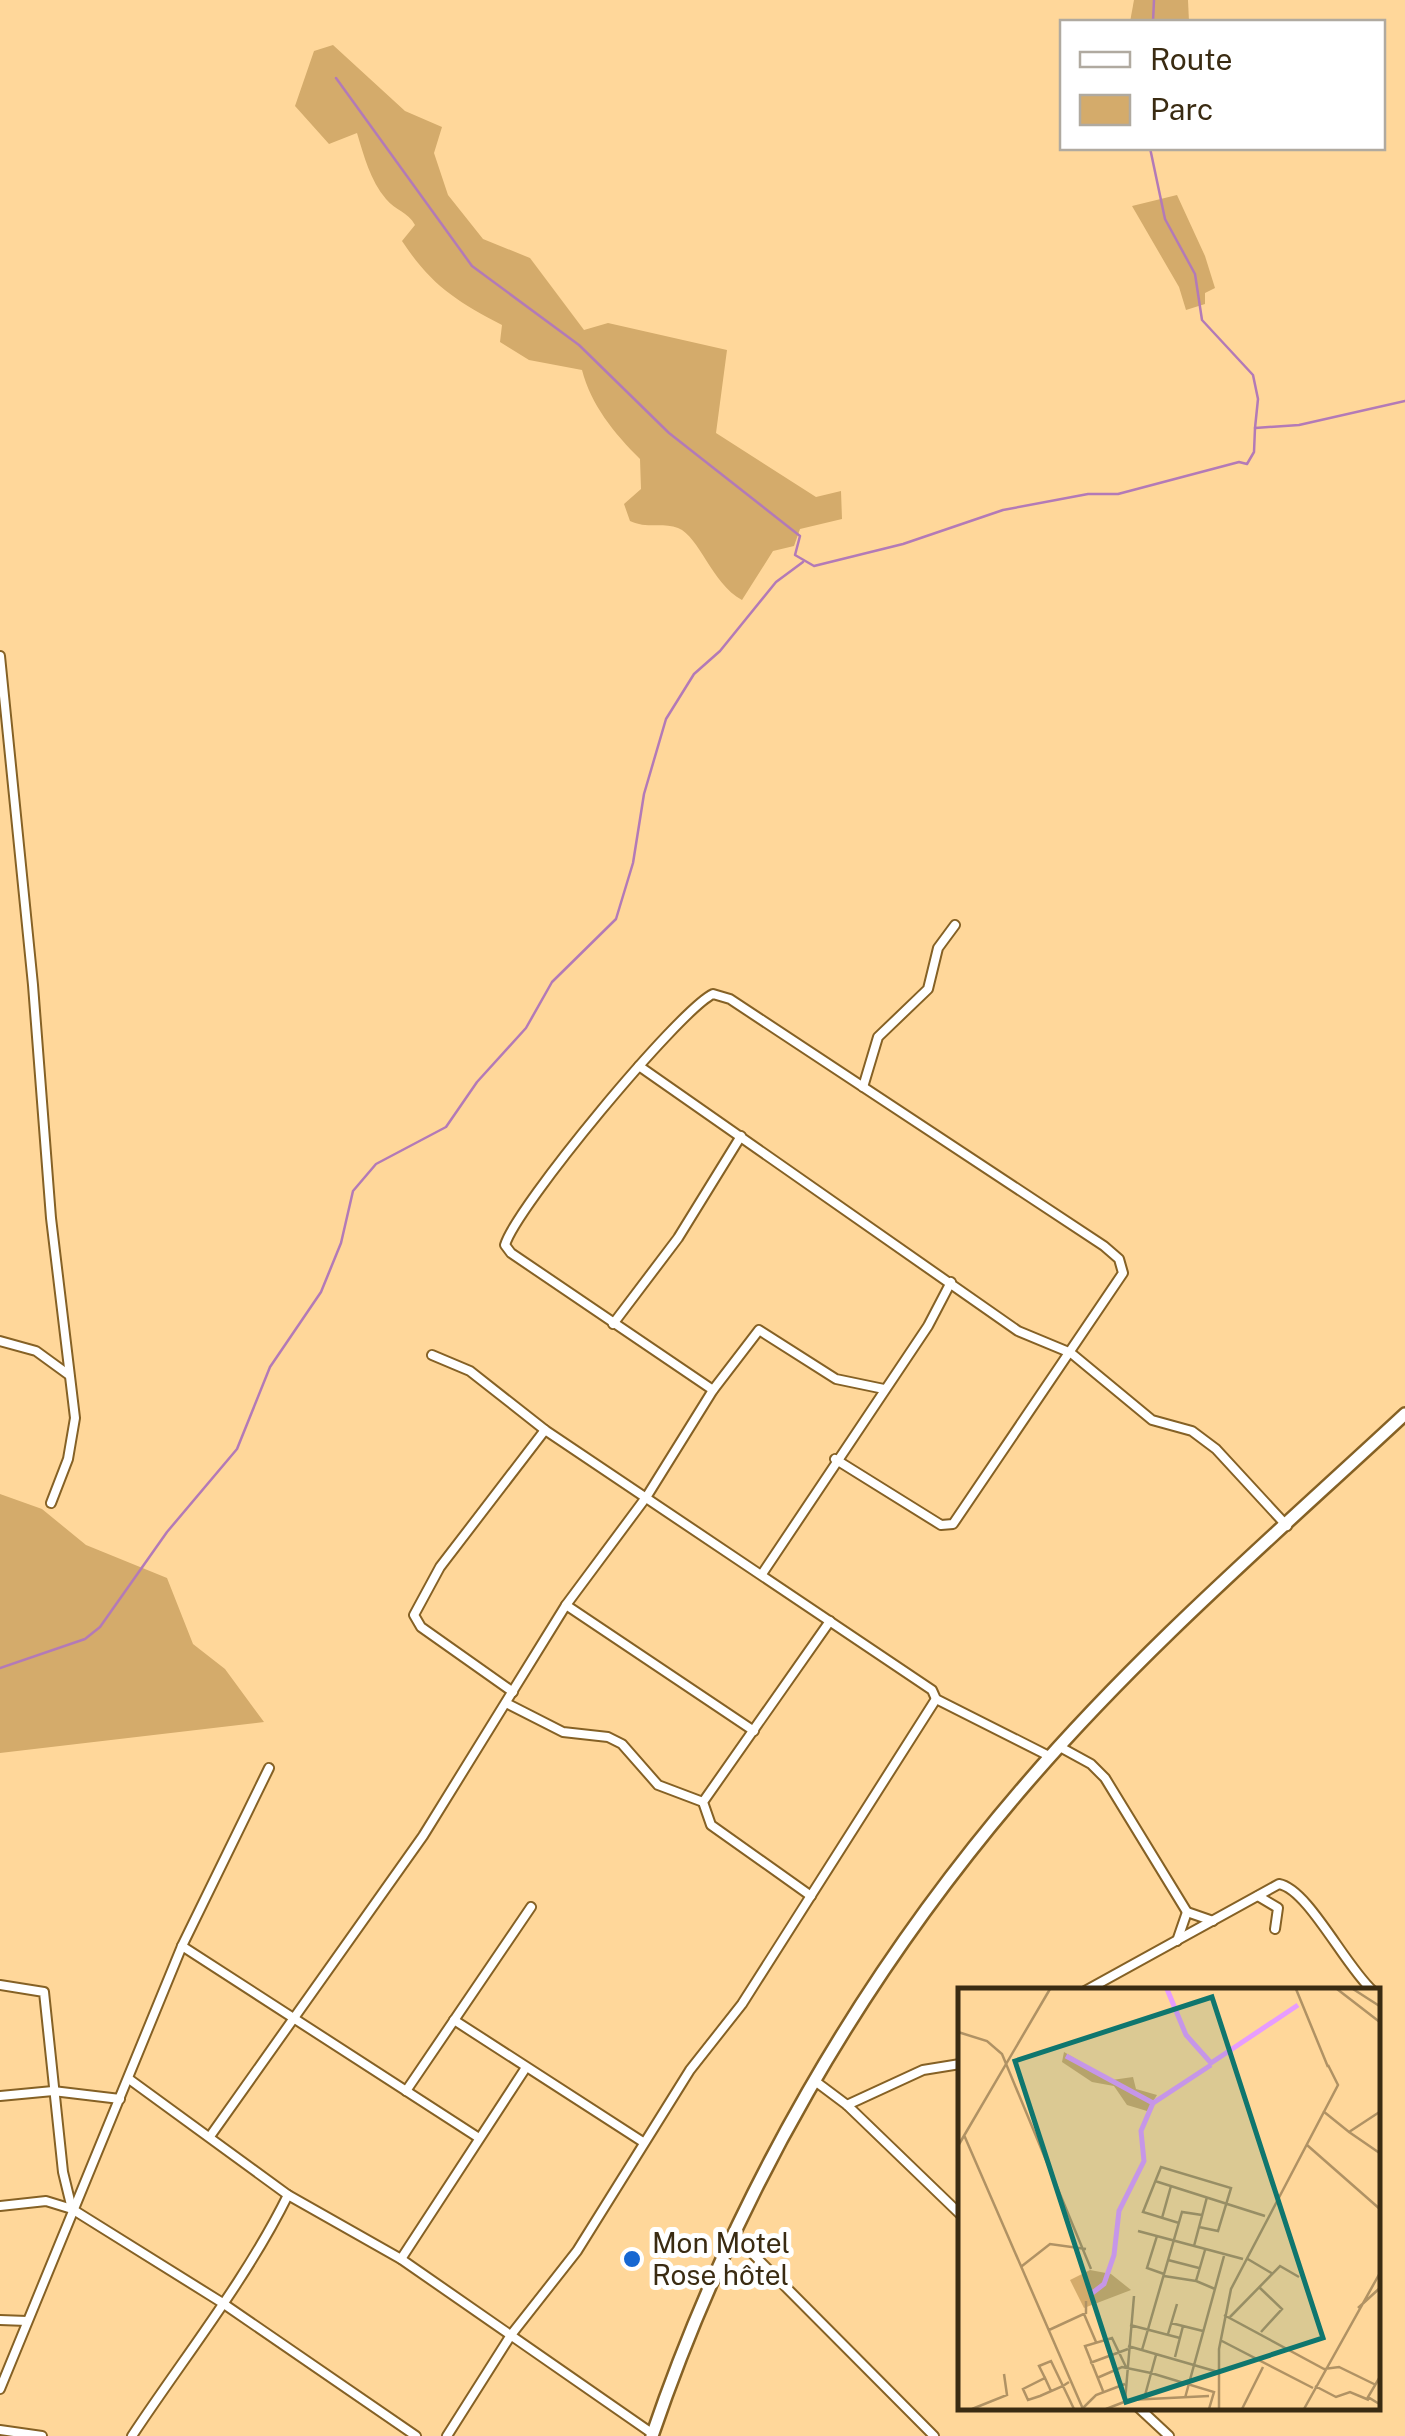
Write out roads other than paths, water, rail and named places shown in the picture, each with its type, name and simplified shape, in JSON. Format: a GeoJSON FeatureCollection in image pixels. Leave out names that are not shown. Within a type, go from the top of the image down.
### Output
{"type":"FeatureCollection","features":[{"type":"Feature","properties":{"kind":"main road"},"geometry":{"type":"LineString","coordinates":[[652,2435],[693,2326],[734,2235],[815,2080],[914,1928],[1055,1752],[1130,1672],[1405,1414]]}},
{"type":"Feature","properties":{"kind":"street"},"geometry":{"type":"LineString","coordinates":[[0,656],[75,1430],[52,1504]]}},
{"type":"Feature","properties":{"kind":"street"},"geometry":{"type":"LineString","coordinates":[[863,1087],[878,1037],[928,989],[938,948],[955,925]]}},
{"type":"Feature","properties":{"kind":"street"},"geometry":{"type":"LineString","coordinates":[[714,1390],[510,1253],[505,1244],[542,1188],[639,1066],[698,1000],[713,994],[730,999],[1120,1259],[1123,1273],[953,1524],[940,1525],[835,1459]]}},
{"type":"Feature","properties":{"kind":"street"},"geometry":{"type":"LineString","coordinates":[[639,1066],[1018,1331],[1071,1353],[1152,1420],[1192,1431],[1216,1449],[1287,1526]]}},
{"type":"Feature","properties":{"kind":"street"},"geometry":{"type":"LineString","coordinates":[[613,1324],[678,1238],[741,1136]]}},
{"type":"Feature","properties":{"kind":"street"},"geometry":{"type":"LineString","coordinates":[[762,1574],[835,1459],[928,1326],[952,1282]]}},
{"type":"Feature","properties":{"kind":"street"},"geometry":{"type":"LineString","coordinates":[[211,2135],[422,1836],[566,1605],[759,1330],[774,1335],[836,1379],[884,1389]]}},
{"type":"Feature","properties":{"kind":"street"},"geometry":{"type":"LineString","coordinates":[[0,1341],[36,1350],[70,1375]]}},
{"type":"Feature","properties":{"kind":"street"},"geometry":{"type":"LineString","coordinates":[[432,1355],[470,1371],[545,1430],[932,1690],[936,1699],[1091,1764],[1105,1778],[1187,1912],[1217,1920]]}},
{"type":"Feature","properties":{"kind":"street"},"geometry":{"type":"LineString","coordinates":[[513,1692],[422,1627],[414,1615],[440,1567],[545,1430]]}},
{"type":"Feature","properties":{"kind":"street"},"geometry":{"type":"LineString","coordinates":[[566,1605],[754,1731]]}},
{"type":"Feature","properties":{"kind":"street"},"geometry":{"type":"LineString","coordinates":[[703,1802],[830,1621]]}},
{"type":"Feature","properties":{"kind":"street"},"geometry":{"type":"LineString","coordinates":[[446,2436],[511,2335],[576,2251],[643,2142],[811,1896],[936,1699]]}},
{"type":"Feature","properties":{"kind":"street"},"geometry":{"type":"LineString","coordinates":[[506,1703],[563,1732],[608,1737],[622,1744],[658,1785],[703,1802]]}},
{"type":"Feature","properties":{"kind":"street"},"geometry":{"type":"LineString","coordinates":[[0,2390],[182,1946],[269,1768]]}},
{"type":"Feature","properties":{"kind":"street"},"geometry":{"type":"LineString","coordinates":[[703,1802],[711,1825],[811,1896]]}},
{"type":"Feature","properties":{"kind":"street"},"geometry":{"type":"LineString","coordinates":[[1090,1988],[1279,1884],[1298,1890],[1344,1961],[1370,1988]]}},
{"type":"Feature","properties":{"kind":"street"},"geometry":{"type":"LineString","coordinates":[[1258,1896],[1278,1908],[1275,1929]]}},
{"type":"Feature","properties":{"kind":"street"},"geometry":{"type":"LineString","coordinates":[[406,2091],[531,1908]]}},
{"type":"Feature","properties":{"kind":"street"},"geometry":{"type":"LineString","coordinates":[[1176,1942],[1187,1912]]}},
{"type":"Feature","properties":{"kind":"street"},"geometry":{"type":"LineString","coordinates":[[182,1946],[479,2138]]}},
{"type":"Feature","properties":{"kind":"street"},"geometry":{"type":"LineString","coordinates":[[1103,1981],[1106,1988]]}},
{"type":"Feature","properties":{"kind":"street"},"geometry":{"type":"LineString","coordinates":[[0,1986],[44,1992],[62,2172],[72,2210]]}},
{"type":"Feature","properties":{"kind":"street"},"geometry":{"type":"LineString","coordinates":[[454,2020],[643,2142]]}},
{"type":"Feature","properties":{"kind":"street"},"geometry":{"type":"LineString","coordinates":[[847,2105],[923,2070],[958,2064]]}},
{"type":"Feature","properties":{"kind":"street"},"geometry":{"type":"LineString","coordinates":[[401,2259],[525,2069]]}},
{"type":"Feature","properties":{"kind":"street"},"geometry":{"type":"LineString","coordinates":[[129,2079],[211,2135],[288,2195],[401,2259],[652,2435]]}},
{"type":"Feature","properties":{"kind":"street"},"geometry":{"type":"LineString","coordinates":[[815,2080],[847,2105],[958,2212]]}},
{"type":"Feature","properties":{"kind":"street"},"geometry":{"type":"LineString","coordinates":[[0,2096],[53,2091],[120,2099]]}},
{"type":"Feature","properties":{"kind":"street"},"geometry":{"type":"LineString","coordinates":[[132,2436],[221,2302],[256,2260],[288,2195]]}},
{"type":"Feature","properties":{"kind":"street"},"geometry":{"type":"LineString","coordinates":[[0,2206],[46,2201],[72,2210],[221,2302],[416,2436]]}},
{"type":"Feature","properties":{"kind":"street"},"geometry":{"type":"LineString","coordinates":[[734,2235],[934,2436]]}},
{"type":"Feature","properties":{"kind":"street"},"geometry":{"type":"LineString","coordinates":[[0,2320],[27,2322]]}},
{"type":"Feature","properties":{"kind":"street"},"geometry":{"type":"LineString","coordinates":[[1142,2411],[1169,2436]]}},
{"type":"Feature","properties":{"kind":"street"},"geometry":{"type":"LineString","coordinates":[[0,2430],[42,2436]]}},
{"type":"Feature","properties":{"kind":"waterway"},"geometry":{"type":"LineString","coordinates":[[1153,20],[1154,0]]}},
{"type":"Feature","properties":{"kind":"waterway"},"geometry":{"type":"LineString","coordinates":[[336,78],[472,266],[579,345],[669,433],[800,536],[795,555],[814,566],[903,544],[1003,510],[1088,494],[1118,494],[1239,462],[1247,464],[1254,452],[1255,428]]}},
{"type":"Feature","properties":{"kind":"waterway"},"geometry":{"type":"LineString","coordinates":[[1150,150],[1165,219],[1195,274],[1202,320],[1253,375],[1258,399],[1255,428],[1299,425],[1405,401]]}},
{"type":"Feature","properties":{"kind":"waterway"},"geometry":{"type":"LineString","coordinates":[[0,1668],[85,1639],[100,1627],[167,1532],[237,1449],[270,1367],[321,1292],[341,1243],[353,1191],[376,1164],[446,1127],[477,1082],[526,1028],[552,982],[616,919],[633,863],[644,794],[666,719],[694,674],[720,651],[776,582],[803,562]]}},
{"type":"Feature","properties":{"kind":"place","name":"Mon Motel Rose hôtel"},"geometry":{"type":"Point","coordinates":[632,2259]}}]}
